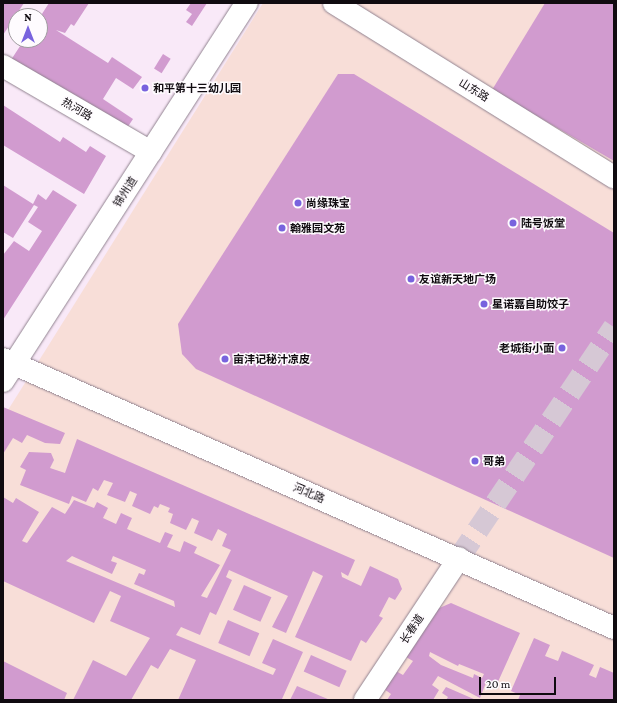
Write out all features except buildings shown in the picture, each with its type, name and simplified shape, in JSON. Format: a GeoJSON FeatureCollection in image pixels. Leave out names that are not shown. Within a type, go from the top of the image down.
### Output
{"type":"FeatureCollection","features":[{"type":"Feature","properties":{"kind":"street","name":"锦州道"},"geometry":{"type":"LineString","coordinates":[[6,368],[151,152],[247,3]]}},
{"type":"Feature","properties":{"kind":"street","name":"山东路"},"geometry":{"type":"LineString","coordinates":[[334,3],[614,178]]}},
{"type":"Feature","properties":{"kind":"street","name":"热河路"},"geometry":{"type":"LineString","coordinates":[[3,66],[151,152]]}},
{"type":"Feature","properties":{"kind":"street","name":"河北路"},"geometry":{"type":"LineString","coordinates":[[6,368],[459,558],[614,628]]}},
{"type":"Feature","properties":{"kind":"street","name":"长春道"},"geometry":{"type":"LineString","coordinates":[[365,700],[459,558]]}},
{"type":"Feature","properties":{"kind":"shaded area"},"geometry":{"type":"Polygon","coordinates":[[[263,3],[614,3],[614,700],[3,700],[3,418],[263,3]]]}},
{"type":"Feature","properties":{"kind":"tunnel"},"geometry":{"type":"LineString","coordinates":[[459,558],[614,327]]}},
{"type":"Feature","properties":{"kind":"place","name":"和平第十三幼儿园"},"geometry":{"type":"Point","coordinates":[145,88]}},
{"type":"Feature","properties":{"kind":"place","name":"尚缘珠宝"},"geometry":{"type":"Point","coordinates":[298,203]}},
{"type":"Feature","properties":{"kind":"place","name":"陆号饭堂"},"geometry":{"type":"Point","coordinates":[513,223]}},
{"type":"Feature","properties":{"kind":"place","name":"翰雅园文苑"},"geometry":{"type":"Point","coordinates":[282,228]}},
{"type":"Feature","properties":{"kind":"place","name":"友谊新天地广场"},"geometry":{"type":"Point","coordinates":[411,279]}},
{"type":"Feature","properties":{"kind":"place","name":"星诺嘉自助饺子"},"geometry":{"type":"Point","coordinates":[484,304]}},
{"type":"Feature","properties":{"kind":"place","name":"老城街小面"},"geometry":{"type":"Point","coordinates":[562,348]}},
{"type":"Feature","properties":{"kind":"place","name":"亩沣记秘汁凉皮"},"geometry":{"type":"Point","coordinates":[225,359]}},
{"type":"Feature","properties":{"kind":"place","name":"哥弟"},"geometry":{"type":"Point","coordinates":[475,461]}}]}
